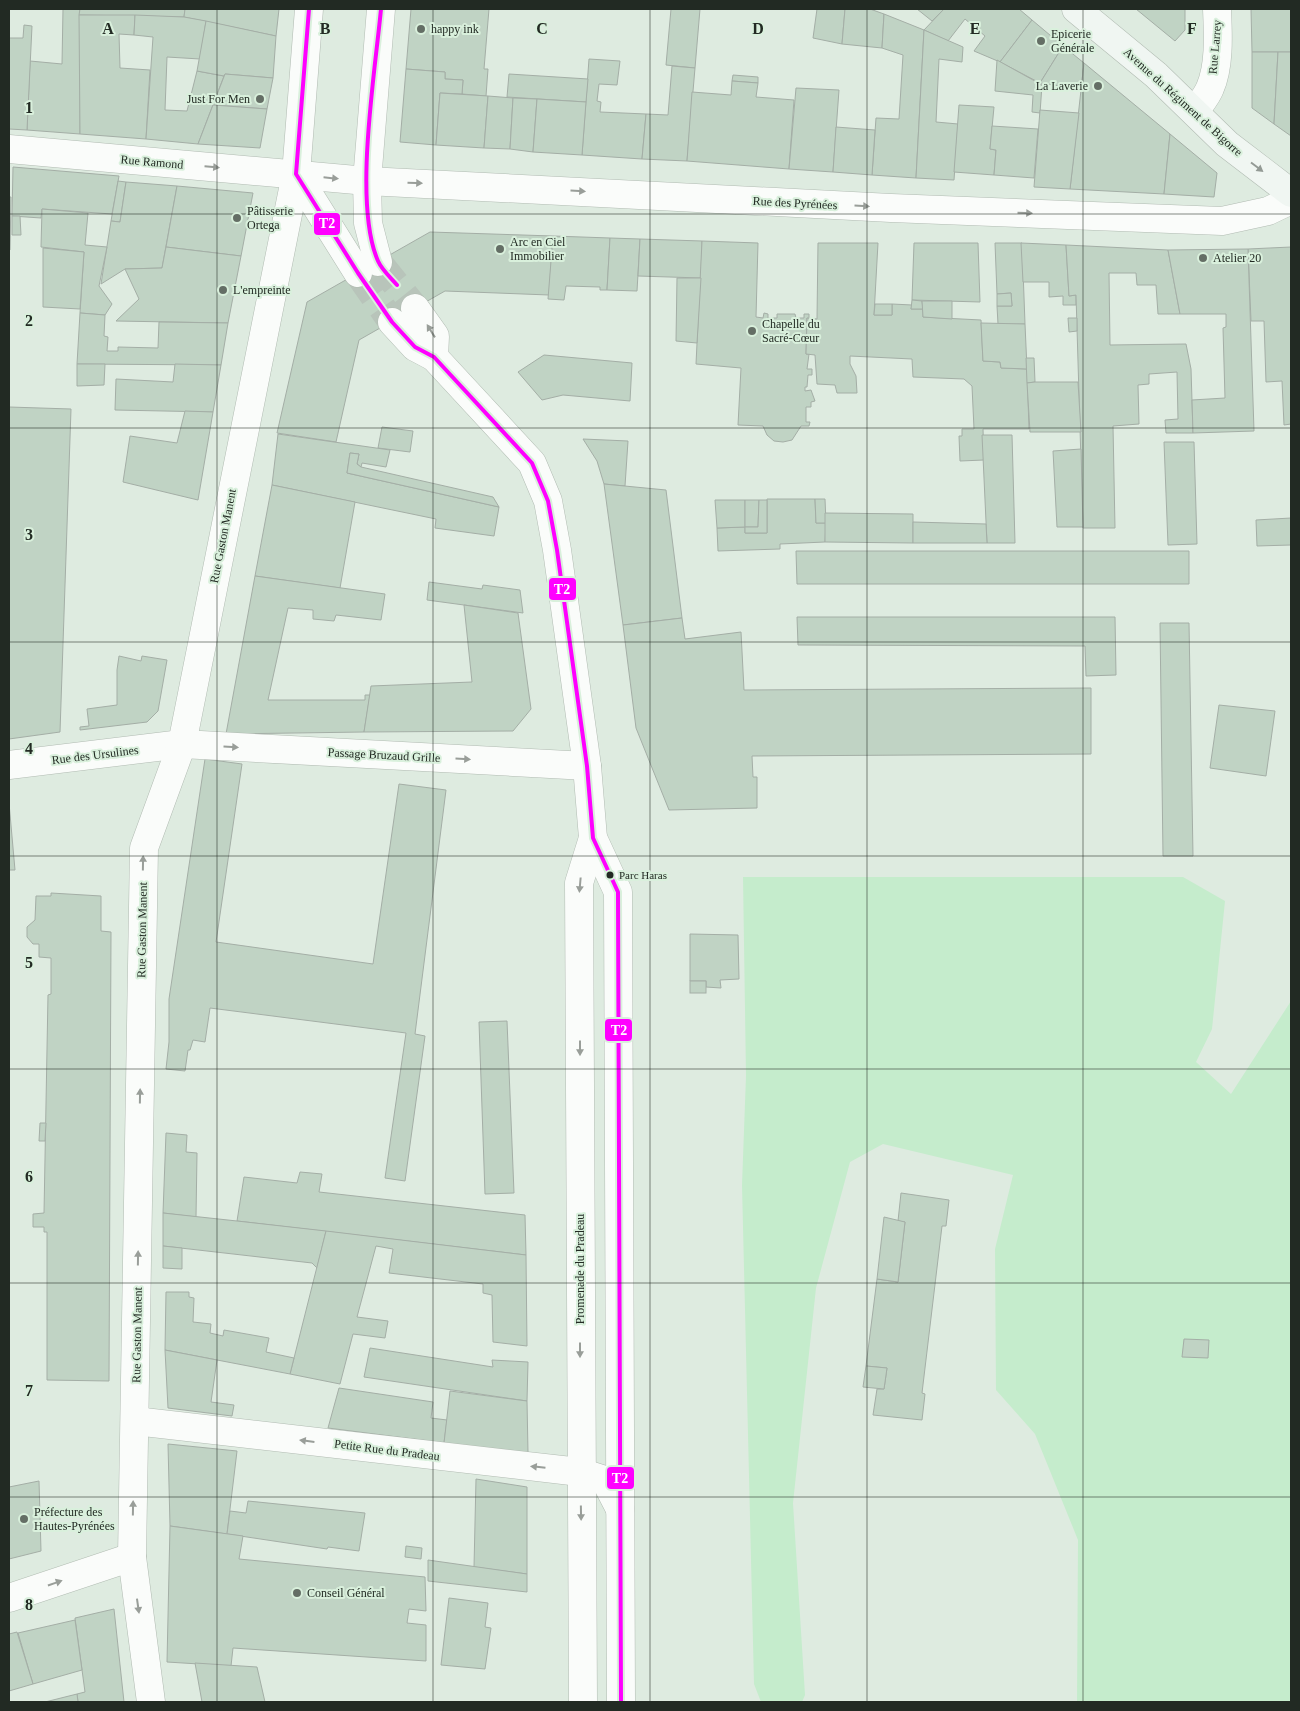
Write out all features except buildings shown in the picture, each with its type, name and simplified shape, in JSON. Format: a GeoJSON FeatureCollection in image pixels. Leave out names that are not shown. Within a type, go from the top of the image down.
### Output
{"type":"FeatureCollection","features":[{"type":"Feature","properties":{"kind":"main road","name":"Avenue du Régiment de Bigorre"},"geometry":{"type":"LineString","coordinates":[[1076,9],[1195,111],[1227,144],[1291,193]]}},
{"type":"Feature","properties":{"kind":"street","name":"Rue Gaston Manent"},"geometry":{"type":"LineString","coordinates":[[152,1702],[132,1557],[144,848],[182,744],[296,174],[309,9]]}},
{"type":"Feature","properties":{"kind":"street"},"geometry":{"type":"LineString","coordinates":[[296,174],[368,267],[367,182],[381,9]]}},
{"type":"Feature","properties":{"kind":"street","name":"Rue Larrey"},"geometry":{"type":"LineString","coordinates":[[1195,111],[1210,88],[1216,61],[1217,9]]}},
{"type":"Feature","properties":{"kind":"street","name":"Rue Ramond"},"geometry":{"type":"LineString","coordinates":[[9,149],[296,174]]}},
{"type":"Feature","properties":{"kind":"street","name":"Rue des Pyrénées"},"geometry":{"type":"LineString","coordinates":[[296,174],[367,182],[891,208],[1222,221],[1268,211],[1291,200]]}},
{"type":"Feature","properties":{"kind":"street","name":"Promenade du Pradeau"},"geometry":{"type":"LineString","coordinates":[[403,315],[415,347],[434,357],[532,463],[548,501],[557,550],[587,766],[593,838],[618,892],[622,1702]]}},
{"type":"Feature","properties":{"kind":"street","name":"Rue des Ursulines"},"geometry":{"type":"LineString","coordinates":[[9,766],[182,744]]}},
{"type":"Feature","properties":{"kind":"street","name":"Passage Bruzaud Grille"},"geometry":{"type":"LineString","coordinates":[[182,744],[587,766]]}},
{"type":"Feature","properties":{"kind":"street","name":"Promenade du Pradeau"},"geometry":{"type":"LineString","coordinates":[[583,1702],[580,1472],[579,883],[593,838]]}},
{"type":"Feature","properties":{"kind":"street","name":"Petite Rue du Pradeau"},"geometry":{"type":"LineString","coordinates":[[135,1421],[580,1472],[605,1480],[620,1509]]}},
{"type":"Feature","properties":{"kind":"street"},"geometry":{"type":"LineString","coordinates":[[9,1598],[132,1557]]}},
{"type":"Feature","properties":{"kind":"green space"},"geometry":{"type":"Polygon","coordinates":[[[743,877],[1183,877],[1225,901],[1212,1029],[1196,1062],[1231,1094],[1291,1001],[1291,1702],[1077,1702],[1078,1540],[1035,1434],[996,1390],[995,1249],[1013,1175],[883,1144],[850,1162],[816,1288],[793,1503],[805,1695],[802,1702],[761,1702],[754,1684],[742,1185],[746,1076],[743,877]]]}},
{"type":"Feature","properties":{"kind":"tunnel"},"geometry":{"type":"LineString","coordinates":[[378,262],[415,308]]}},
{"type":"Feature","properties":{"kind":"tunnel"},"geometry":{"type":"LineString","coordinates":[[358,273],[392,322]]}},
{"type":"Feature","properties":{"kind":"transit line","name":"T2"},"geometry":{"type":"LineString","coordinates":[[309,9],[296,174],[358,273],[392,322],[415,347],[434,357],[532,463],[548,501],[557,550],[587,766],[593,838],[618,892],[621,1702]]}},
{"type":"Feature","properties":{"kind":"transit line","name":"T2"},"geometry":{"type":"LineString","coordinates":[[381,9],[368,138],[367,207],[371,236],[378,261],[384,271],[397,285]]}},
{"type":"Feature","properties":{"kind":"place","name":"happy ink"},"geometry":{"type":"Point","coordinates":[421,29]}},
{"type":"Feature","properties":{"kind":"place","name":"Epicerie Générale"},"geometry":{"type":"Point","coordinates":[1041,41]}},
{"type":"Feature","properties":{"kind":"place","name":"La Laverie"},"geometry":{"type":"Point","coordinates":[1098,86]}},
{"type":"Feature","properties":{"kind":"place","name":"Just For Men"},"geometry":{"type":"Point","coordinates":[260,99]}},
{"type":"Feature","properties":{"kind":"place","name":"Pâtisserie Ortega"},"geometry":{"type":"Point","coordinates":[237,218]}},
{"type":"Feature","properties":{"kind":"place","name":"Arc en Ciel Immobilier"},"geometry":{"type":"Point","coordinates":[500,249]}},
{"type":"Feature","properties":{"kind":"place","name":"Atelier 20"},"geometry":{"type":"Point","coordinates":[1203,258]}},
{"type":"Feature","properties":{"kind":"place","name":"L'empreinte"},"geometry":{"type":"Point","coordinates":[223,290]}},
{"type":"Feature","properties":{"kind":"place","name":"Chapelle du Sacré-Cœur"},"geometry":{"type":"Point","coordinates":[752,331]}},
{"type":"Feature","properties":{"kind":"place","name":"Parc Haras"},"geometry":{"type":"Point","coordinates":[610,875]}},
{"type":"Feature","properties":{"kind":"place","name":"Préfecture des Hautes-Pyrénées"},"geometry":{"type":"Point","coordinates":[24,1519]}},
{"type":"Feature","properties":{"kind":"place","name":"Conseil Général"},"geometry":{"type":"Point","coordinates":[297,1593]}}]}
